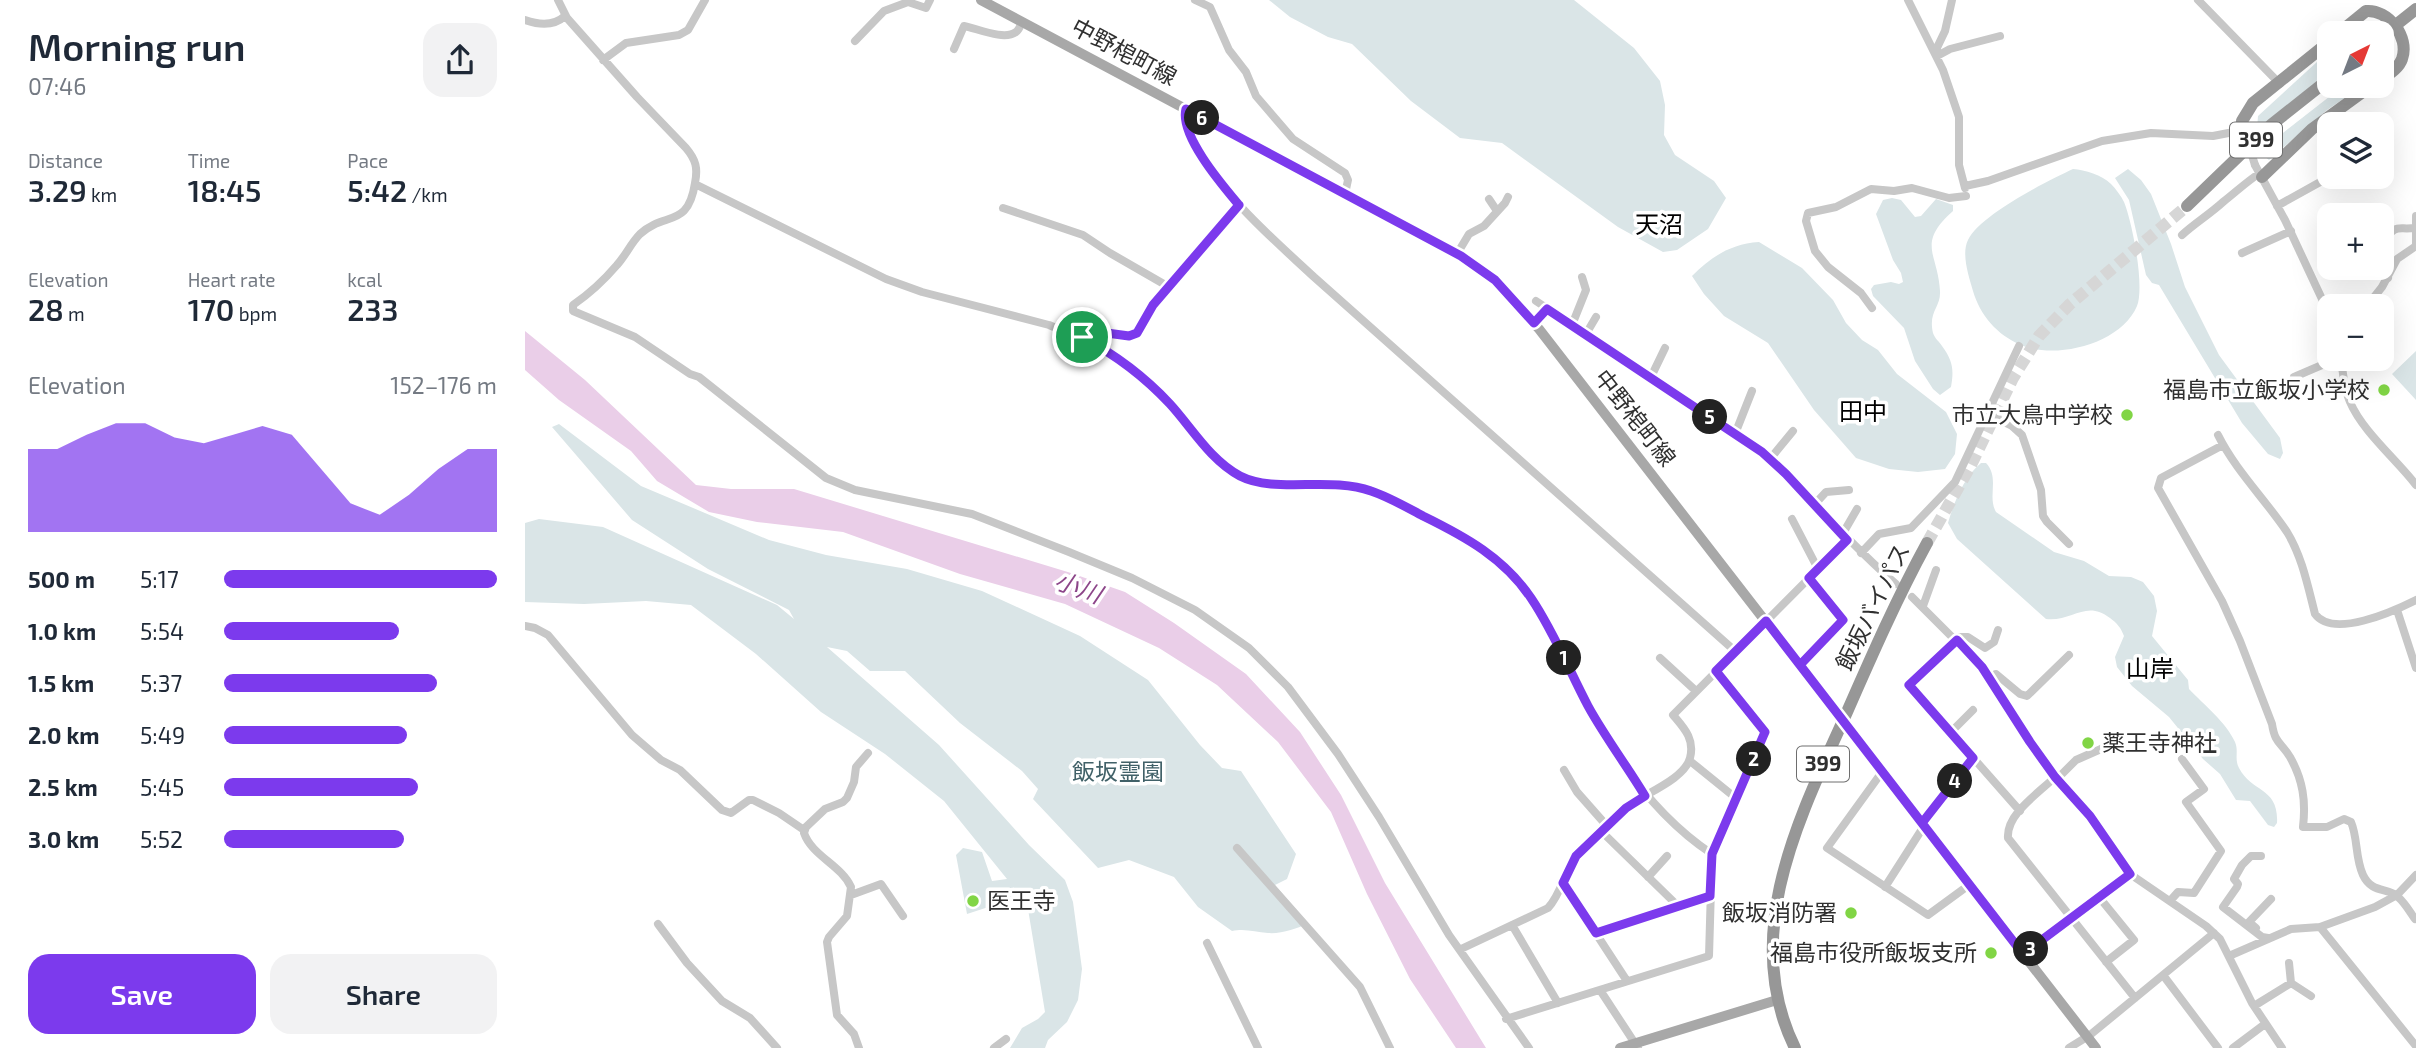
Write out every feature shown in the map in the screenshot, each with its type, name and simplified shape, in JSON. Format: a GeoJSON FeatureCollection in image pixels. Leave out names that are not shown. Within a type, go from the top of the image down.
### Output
{"type":"FeatureCollection","features":[{"type":"Feature","properties":{"kind":"highway"},"geometry":{"type":"LineString","coordinates":[[2394,27],[2416,9]]}},
{"type":"Feature","properties":{"kind":"highway"},"geometry":{"type":"LineString","coordinates":[[2352,21],[2369,10],[2400,22]]}},
{"type":"Feature","properties":{"kind":"highway"},"geometry":{"type":"LineString","coordinates":[[2394,70],[2403,58],[2400,22]]}},
{"type":"Feature","properties":{"kind":"highway"},"geometry":{"type":"LineString","coordinates":[[2243,130],[2242,121],[2253,103],[2317,52]]}},
{"type":"Feature","properties":{"kind":"highway","name":"399"},"geometry":{"type":"LineString","coordinates":[[2187,206],[2271,125],[2317,89]]}},
{"type":"Feature","properties":{"kind":"highway"},"geometry":{"type":"LineString","coordinates":[[2259,172],[2355,98]]}},
{"type":"Feature","properties":{"kind":"highway","name":"飯坂バイパス"},"geometry":{"type":"LineString","coordinates":[[1795,1048],[1777,1000],[1773,931],[1781,874],[1794,830],[1902,589],[1927,543]]}},
{"type":"Feature","properties":{"kind":"main road","name":"中野梍町線"},"geometry":{"type":"LineString","coordinates":[[981,0],[1457,254],[1495,280],[1534,323],[2096,1048]]}},
{"type":"Feature","properties":{"kind":"main road"},"geometry":{"type":"LineString","coordinates":[[1621,1048],[1637,1046],[1777,1000]]}},
{"type":"Feature","properties":{"kind":"street"},"geometry":{"type":"LineString","coordinates":[[558,0],[565,16],[693,156],[697,168],[690,204],[684,212],[643,232],[618,264],[573,305],[573,312],[635,337],[690,374],[699,377],[826,478],[855,490],[972,514],[1132,578],[1195,610],[1222,628],[1269,666],[1317,725],[1361,788],[1449,935],[1529,1048]]}},
{"type":"Feature","properties":{"kind":"street"},"geometry":{"type":"LineString","coordinates":[[603,60],[626,43],[678,35],[688,30],[705,0]]}},
{"type":"Feature","properties":{"kind":"street"},"geometry":{"type":"LineString","coordinates":[[855,41],[884,11],[908,2],[926,8],[930,0]]}},
{"type":"Feature","properties":{"kind":"street"},"geometry":{"type":"LineString","coordinates":[[1195,0],[1210,7],[1229,50],[1246,72],[1256,96],[1293,139],[1345,173],[1348,180],[1345,194]]}},
{"type":"Feature","properties":{"kind":"street"},"geometry":{"type":"LineString","coordinates":[[1872,308],[1861,293],[1828,267],[1815,251],[1806,221],[1808,213],[1836,207],[1871,190],[1894,191],[1907,188],[1925,190],[1949,198],[1966,197],[1959,165],[1959,117],[1936,54],[1908,0]]}},
{"type":"Feature","properties":{"kind":"street"},"geometry":{"type":"LineString","coordinates":[[1936,54],[1952,0]]}},
{"type":"Feature","properties":{"kind":"street"},"geometry":{"type":"LineString","coordinates":[[2198,0],[2280,84]]}},
{"type":"Feature","properties":{"kind":"street"},"geometry":{"type":"LineString","coordinates":[[525,20],[536,24],[557,23],[565,16]]}},
{"type":"Feature","properties":{"kind":"street"},"geometry":{"type":"LineString","coordinates":[[954,49],[964,26],[982,32],[1007,35],[1016,32],[1023,22]]}},
{"type":"Feature","properties":{"kind":"street"},"geometry":{"type":"LineString","coordinates":[[1936,54],[2000,36]]}},
{"type":"Feature","properties":{"kind":"street"},"geometry":{"type":"LineString","coordinates":[[1186,109],[1185,122],[1210,172],[1239,205],[1314,277],[1735,651]]}},
{"type":"Feature","properties":{"kind":"street"},"geometry":{"type":"LineString","coordinates":[[1965,186],[1988,181],[2102,141],[2151,133],[2213,136],[2243,130],[2259,172],[2291,231],[2320,294]]}},
{"type":"Feature","properties":{"kind":"street"},"geometry":{"type":"LineString","coordinates":[[2182,234],[2259,172]]}},
{"type":"Feature","properties":{"kind":"street"},"geometry":{"type":"LineString","coordinates":[[695,184],[886,279],[922,292],[1049,325],[1082,337],[1136,371],[1171,405],[1219,461],[1241,477],[1254,481],[1336,483],[1364,488],[1454,530],[1493,556],[1517,579],[1531,599],[1590,709],[1645,796],[1681,831],[1712,854]]}},
{"type":"Feature","properties":{"kind":"street"},"geometry":{"type":"LineString","coordinates":[[2277,206],[2317,184]]}},
{"type":"Feature","properties":{"kind":"street"},"geometry":{"type":"LineString","coordinates":[[1457,254],[1469,234],[1484,226],[1508,197]]}},
{"type":"Feature","properties":{"kind":"street"},"geometry":{"type":"LineString","coordinates":[[1489,199],[1497,211]]}},
{"type":"Feature","properties":{"kind":"street"},"geometry":{"type":"LineString","coordinates":[[1068,348],[1092,331],[1134,335],[1141,329],[1153,305],[1239,205]]}},
{"type":"Feature","properties":{"kind":"street"},"geometry":{"type":"LineString","coordinates":[[1003,208],[1088,237],[1110,253],[1169,286]]}},
{"type":"Feature","properties":{"kind":"street"},"geometry":{"type":"LineString","coordinates":[[2394,264],[2396,259],[2416,245],[2416,216]]}},
{"type":"Feature","properties":{"kind":"street"},"geometry":{"type":"LineString","coordinates":[[2394,229],[2401,226],[2416,228]]}},
{"type":"Feature","properties":{"kind":"street"},"geometry":{"type":"LineString","coordinates":[[2242,253],[2291,231]]}},
{"type":"Feature","properties":{"kind":"street"},"geometry":{"type":"LineString","coordinates":[[1572,325],[1586,290],[1582,277]]}},
{"type":"Feature","properties":{"kind":"street"},"geometry":{"type":"LineString","coordinates":[[1535,301],[1770,459],[1845,538],[1896,584]]}},
{"type":"Feature","properties":{"kind":"street"},"geometry":{"type":"LineString","coordinates":[[1534,323],[1547,309]]}},
{"type":"Feature","properties":{"kind":"street"},"geometry":{"type":"LineString","coordinates":[[1586,334],[1595,317]]}},
{"type":"Feature","properties":{"kind":"street"},"geometry":{"type":"LineString","coordinates":[[1861,553],[1879,534],[1911,528],[1955,482],[2019,346]]}},
{"type":"Feature","properties":{"kind":"street"},"geometry":{"type":"LineString","coordinates":[[1650,377],[1665,348]]}},
{"type":"Feature","properties":{"kind":"street"},"geometry":{"type":"LineString","coordinates":[[2294,377],[2317,368]]}},
{"type":"Feature","properties":{"kind":"street"},"geometry":{"type":"LineString","coordinates":[[2342,371],[2346,391],[2358,416],[2416,485]]}},
{"type":"Feature","properties":{"kind":"street"},"geometry":{"type":"LineString","coordinates":[[1735,434],[1752,391]]}},
{"type":"Feature","properties":{"kind":"street"},"geometry":{"type":"LineString","coordinates":[[1988,414],[2013,426],[2022,435],[2041,490],[2043,516],[2069,544]]}},
{"type":"Feature","properties":{"kind":"street"},"geometry":{"type":"LineString","coordinates":[[1770,459],[1793,431]]}},
{"type":"Feature","properties":{"kind":"street"},"geometry":{"type":"LineString","coordinates":[[2218,436],[2296,549],[2315,614],[2319,619],[2332,624],[2344,624],[2397,610],[2416,600]]}},
{"type":"Feature","properties":{"kind":"street"},"geometry":{"type":"LineString","coordinates":[[2223,445],[2161,478],[2158,488],[2222,601],[2241,641],[2272,724],[2274,738],[2288,754],[2305,792],[2303,827],[2327,827],[2344,819],[2351,822],[2363,875],[2368,884],[2377,890],[2397,895],[2415,919]]}},
{"type":"Feature","properties":{"kind":"street"},"geometry":{"type":"LineString","coordinates":[[1814,505],[1826,492],[1849,490]]}},
{"type":"Feature","properties":{"kind":"street"},"geometry":{"type":"LineString","coordinates":[[1461,949],[1548,908],[1576,856],[1626,808],[1669,781],[1690,761],[1691,742],[1688,732],[1673,715],[1818,569],[1845,538],[1857,509]]}},
{"type":"Feature","properties":{"kind":"street"},"geometry":{"type":"LineString","coordinates":[[1792,519],[1818,569]]}},
{"type":"Feature","properties":{"kind":"street"},"geometry":{"type":"LineString","coordinates":[[1923,606],[1936,570]]}},
{"type":"Feature","properties":{"kind":"street"},"geometry":{"type":"LineString","coordinates":[[1800,665],[1843,620],[1809,578]]}},
{"type":"Feature","properties":{"kind":"street"},"geometry":{"type":"LineString","coordinates":[[1912,597],[1957,640],[1989,677],[2056,778],[2090,816],[2130,874],[2220,939],[2254,1006],[2281,1048]]}},
{"type":"Feature","properties":{"kind":"street"},"geometry":{"type":"LineString","coordinates":[[2397,610],[2416,668]]}},
{"type":"Feature","properties":{"kind":"street"},"geometry":{"type":"LineString","coordinates":[[525,626],[548,635],[632,735],[661,760],[680,770],[722,810],[731,813],[753,800],[804,830]]}},
{"type":"Feature","properties":{"kind":"street"},"geometry":{"type":"LineString","coordinates":[[1998,630],[1997,637],[1985,648],[1963,636],[1909,685],[2020,811]]}},
{"type":"Feature","properties":{"kind":"street"},"geometry":{"type":"LineString","coordinates":[[1989,677],[1996,674],[2020,694],[2027,696],[2069,655]]}},
{"type":"Feature","properties":{"kind":"street"},"geometry":{"type":"LineString","coordinates":[[1660,657],[1696,691]]}},
{"type":"Feature","properties":{"kind":"street"},"geometry":{"type":"LineString","coordinates":[[1506,1019],[1709,956],[1712,854],[1765,732],[1716,671]]}},
{"type":"Feature","properties":{"kind":"street"},"geometry":{"type":"LineString","coordinates":[[1951,732],[1973,710]]}},
{"type":"Feature","properties":{"kind":"street"},"geometry":{"type":"LineString","coordinates":[[2113,740],[2077,760],[2020,811],[2008,826],[2008,838],[2135,998]]}},
{"type":"Feature","properties":{"kind":"street"},"geometry":{"type":"LineString","coordinates":[[859,1048],[854,1034],[837,1015],[827,942],[847,916],[851,895],[848,880],[808,842],[804,837],[804,830],[825,809],[847,798],[854,782],[856,767],[868,753]]}},
{"type":"Feature","properties":{"kind":"street"},"geometry":{"type":"LineString","coordinates":[[1885,887],[1923,825],[1973,758]]}},
{"type":"Feature","properties":{"kind":"street"},"geometry":{"type":"LineString","coordinates":[[2170,901],[2178,892],[2194,893],[2221,851],[2186,802],[2204,789],[2182,759]]}},
{"type":"Feature","properties":{"kind":"street"},"geometry":{"type":"LineString","coordinates":[[1690,761],[1737,799]]}},
{"type":"Feature","properties":{"kind":"street"},"geometry":{"type":"LineString","coordinates":[[1564,770],[1604,829],[1678,906]]}},
{"type":"Feature","properties":{"kind":"street"},"geometry":{"type":"LineString","coordinates":[[1882,772],[1826,848],[1928,915],[1969,884]]}},
{"type":"Feature","properties":{"kind":"street"},"geometry":{"type":"LineString","coordinates":[[1237,848],[1360,987],[1390,1048]]}},
{"type":"Feature","properties":{"kind":"street"},"geometry":{"type":"LineString","coordinates":[[1648,877],[1667,856]]}},
{"type":"Feature","properties":{"kind":"street"},"geometry":{"type":"LineString","coordinates":[[2261,856],[2251,856],[2242,865],[2234,879],[2237,887],[2223,907],[2262,937],[2269,939]]}},
{"type":"Feature","properties":{"kind":"street"},"geometry":{"type":"LineString","coordinates":[[2023,954],[2130,874]]}},
{"type":"Feature","properties":{"kind":"street"},"geometry":{"type":"LineString","coordinates":[[2229,956],[2298,927],[2321,927],[2375,907],[2397,895],[2416,875]]}},
{"type":"Feature","properties":{"kind":"street"},"geometry":{"type":"LineString","coordinates":[[1563,883],[1627,981]]}},
{"type":"Feature","properties":{"kind":"street"},"geometry":{"type":"LineString","coordinates":[[851,895],[881,884],[903,916]]}},
{"type":"Feature","properties":{"kind":"street"},"geometry":{"type":"LineString","coordinates":[[1596,933],[1710,896]]}},
{"type":"Feature","properties":{"kind":"street"},"geometry":{"type":"LineString","coordinates":[[2099,897],[2134,940],[2106,962]]}},
{"type":"Feature","properties":{"kind":"street"},"geometry":{"type":"LineString","coordinates":[[2269,939],[2249,922],[2271,898]]}},
{"type":"Feature","properties":{"kind":"street"},"geometry":{"type":"LineString","coordinates":[[658,924],[722,1002],[750,1018],[777,1048]]}},
{"type":"Feature","properties":{"kind":"street"},"geometry":{"type":"LineString","coordinates":[[1512,925],[1558,1003]]}},
{"type":"Feature","properties":{"kind":"street"},"geometry":{"type":"LineString","coordinates":[[2321,927],[2416,1046]]}},
{"type":"Feature","properties":{"kind":"street"},"geometry":{"type":"LineString","coordinates":[[2070,1048],[2214,933]]}},
{"type":"Feature","properties":{"kind":"street"},"geometry":{"type":"LineString","coordinates":[[1207,943],[1258,1048]]}},
{"type":"Feature","properties":{"kind":"street"},"geometry":{"type":"LineString","coordinates":[[2289,963],[2291,983]]}},
{"type":"Feature","properties":{"kind":"street"},"geometry":{"type":"LineString","coordinates":[[2163,975],[2218,1048]]}},
{"type":"Feature","properties":{"kind":"street"},"geometry":{"type":"LineString","coordinates":[[2254,1006],[2291,983]]}},
{"type":"Feature","properties":{"kind":"street"},"geometry":{"type":"LineString","coordinates":[[2291,983],[2311,996]]}},
{"type":"Feature","properties":{"kind":"street"},"geometry":{"type":"LineString","coordinates":[[1600,990],[1637,1046]]}},
{"type":"Feature","properties":{"kind":"street"},"geometry":{"type":"LineString","coordinates":[[2233,1048],[2265,1024]]}},
{"type":"Feature","properties":{"kind":"street"},"geometry":{"type":"LineString","coordinates":[[994,1048],[1006,1039]]}},
{"type":"Feature","properties":{"kind":"green space"},"geometry":{"type":"Polygon","coordinates":[[[1269,0],[1574,0],[1634,48],[1660,81],[1665,105],[1664,135],[1675,155],[1714,181],[1726,198],[1708,229],[1677,250],[1663,252],[1618,227],[1502,143],[1460,138],[1411,101],[1352,44],[1328,37],[1290,17],[1269,0]]]}},
{"type":"Feature","properties":{"kind":"green space"},"geometry":{"type":"Polygon","coordinates":[[[2317,62],[2317,82],[2257,129],[2258,116],[2317,62]]]}},
{"type":"Feature","properties":{"kind":"green space"},"geometry":{"type":"Polygon","coordinates":[[[2328,98],[2344,98],[2325,112],[2317,112],[2317,119],[2269,160],[2261,150],[2328,98]]]}},
{"type":"Feature","properties":{"kind":"green space"},"geometry":{"type":"Polygon","coordinates":[[[2073,169],[2103,178],[2113,186],[2124,202],[2137,254],[2139,297],[2129,319],[2102,339],[2069,349],[2035,349],[2004,336],[1985,316],[1976,300],[1970,279],[1965,259],[1966,246],[1975,230],[1986,220],[2032,190],[2073,169]]]}},
{"type":"Feature","properties":{"kind":"green space"},"geometry":{"type":"Polygon","coordinates":[[[2128,169],[2141,180],[2151,194],[2185,287],[2219,355],[2280,438],[2283,453],[2280,459],[2268,454],[2242,423],[2159,285],[2152,283],[2146,275],[2129,200],[2115,178],[2128,169]]]}},
{"type":"Feature","properties":{"kind":"green space"},"geometry":{"type":"Polygon","coordinates":[[[1936,199],[1953,205],[1953,211],[1935,232],[1932,241],[1940,291],[1932,320],[1933,333],[1948,356],[1952,371],[1951,387],[1940,395],[1915,361],[1904,328],[1873,296],[1871,289],[1874,285],[1903,282],[1876,214],[1883,200],[1901,200],[1915,217],[1921,216],[1936,199]]]}},
{"type":"Feature","properties":{"kind":"green space"},"geometry":{"type":"Polygon","coordinates":[[[1759,242],[1802,268],[1833,300],[1846,323],[1862,340],[1878,350],[1897,374],[1946,412],[1957,434],[1955,454],[1945,469],[1918,472],[1889,469],[1856,458],[1814,410],[1768,343],[1724,316],[1704,294],[1692,276],[1699,269],[1731,248],[1759,242]]]}},
{"type":"Feature","properties":{"kind":"green space"},"geometry":{"type":"Polygon","coordinates":[[[2416,351],[2416,400],[2392,374],[2416,351]]]}},
{"type":"Feature","properties":{"kind":"green space","name":"飯坂霊園"},"geometry":{"type":"Polygon","coordinates":[[[559,424],[641,486],[769,540],[826,555],[907,569],[982,591],[1080,636],[1148,680],[1222,768],[1241,771],[1296,854],[1287,879],[1275,885],[1308,923],[1278,933],[1232,931],[1198,907],[1174,877],[1129,860],[1098,868],[1033,799],[1038,789],[1022,771],[960,723],[905,671],[870,671],[847,651],[827,647],[939,745],[1029,845],[1065,880],[1073,902],[1082,969],[1078,1000],[1067,1022],[1048,1040],[1045,1048],[1010,1048],[1022,1028],[1045,1012],[1027,903],[1013,887],[1016,898],[967,914],[956,855],[963,848],[982,852],[992,881],[1007,879],[944,801],[885,754],[821,712],[756,654],[691,605],[646,601],[584,604],[525,602],[525,523],[539,519],[603,527],[777,605],[794,619],[789,610],[708,569],[632,520],[552,427],[559,424]]]}},
{"type":"Feature","properties":{"kind":"green space"},"geometry":{"type":"Polygon","coordinates":[[[1981,463],[1986,463],[1992,475],[1996,512],[2054,552],[2084,561],[2109,576],[2131,577],[2143,582],[2154,596],[2157,611],[2152,636],[2188,680],[2189,689],[2231,735],[2236,745],[2239,768],[2244,776],[2274,803],[2277,823],[2274,827],[2268,825],[2250,801],[2236,800],[2220,774],[2203,759],[2169,717],[2132,686],[2117,667],[2115,657],[2124,636],[2115,622],[2094,611],[2046,619],[1957,539],[1948,523],[1950,515],[1965,483],[1981,463]]]}},
{"type":"Feature","properties":{"kind":"water","name":"小川"},"geometry":{"type":"Polygon","coordinates":[[[525,331],[585,380],[696,485],[731,489],[794,489],[1071,573],[1125,592],[1246,674],[1300,732],[1341,795],[1385,883],[1486,1048],[1456,1048],[1410,979],[1367,894],[1331,812],[1278,742],[1217,685],[1159,648],[1065,604],[960,574],[843,532],[757,522],[709,512],[657,481],[631,451],[559,400],[525,370],[525,331]]]}},
{"type":"Feature","properties":{"kind":"tunnel"},"geometry":{"type":"LineString","coordinates":[[1927,543],[1971,465],[2013,378],[2039,336],[2070,304],[2187,206]]}},
{"type":"Feature","properties":{"kind":"place","name":"福島市立飯坂小学校"},"geometry":{"type":"Point","coordinates":[2384,390]}},
{"type":"Feature","properties":{"kind":"place","name":"市立大鳥中学校"},"geometry":{"type":"Point","coordinates":[2127,415]}},
{"type":"Feature","properties":{"kind":"place","name":"薬王寺神社"},"geometry":{"type":"Point","coordinates":[2088,743]}},
{"type":"Feature","properties":{"kind":"place","name":"医王寺"},"geometry":{"type":"Point","coordinates":[973,901]}},
{"type":"Feature","properties":{"kind":"place","name":"飯坂消防署"},"geometry":{"type":"Point","coordinates":[1851,913]}},
{"type":"Feature","properties":{"kind":"place","name":"福島市役所飯坂支所"},"geometry":{"type":"Point","coordinates":[1991,953]}},
{"type":"Feature","properties":{"kind":"district","name":"天沼"},"geometry":{"type":"Point","coordinates":[1659,225]}},
{"type":"Feature","properties":{"kind":"district","name":"田中"},"geometry":{"type":"Point","coordinates":[1863,412]}},
{"type":"Feature","properties":{"kind":"district","name":"山岸"},"geometry":{"type":"Point","coordinates":[2150,669]}},
{"type":"Feature","properties":{"kind":"route"},"geometry":{"type":"LineString","coordinates":[[1186,109],[1461,256],[1495,280],[1534,323],[1547,309],[1762,452],[1847,540],[1809,578],[1843,620],[1800,665],[1922,823],[1973,758],[1909,685],[1957,640],[1982,667],[2055,777],[2090,816],[2130,874],[2023,954],[1766,621],[1716,671],[1765,732],[1712,854],[1710,896],[1596,933],[1563,883],[1576,856],[1626,808],[1645,796],[1590,709],[1545,622],[1517,579],[1473,541],[1383,495],[1336,483],[1279,483],[1241,477],[1219,461],[1171,405],[1136,371],[1082,337],[1092,331],[1129,336],[1137,333],[1153,305],[1239,205],[1210,172],[1185,122],[1186,109]]}}]}
